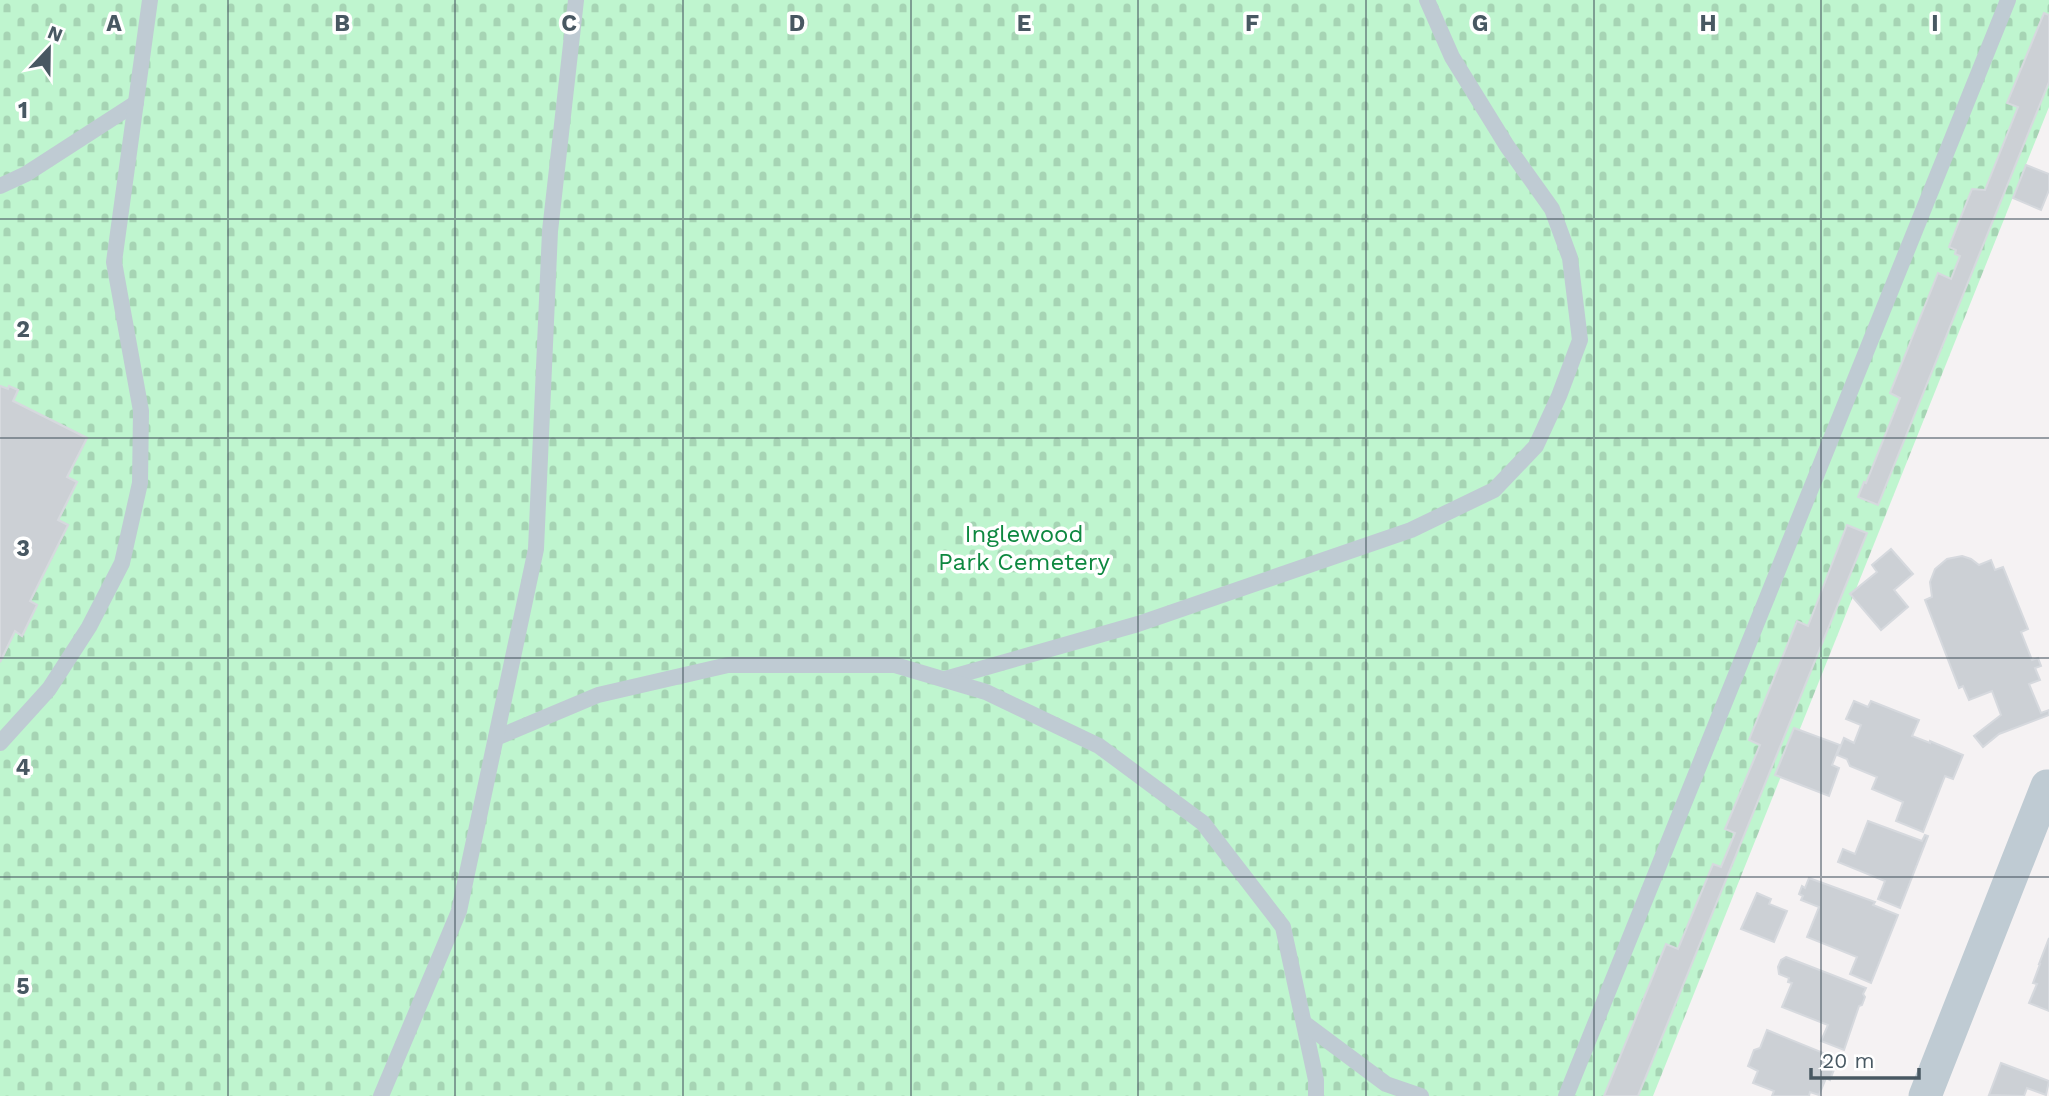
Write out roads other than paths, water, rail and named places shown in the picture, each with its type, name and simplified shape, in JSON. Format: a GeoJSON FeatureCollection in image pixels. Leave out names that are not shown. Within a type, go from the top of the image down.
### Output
{"type":"FeatureCollection","features":[{"type":"Feature","properties":{"kind":"street"},"geometry":{"type":"LineString","coordinates":[[1925,1096],[2048,786]]}},
{"type":"Feature","properties":{"kind":"lane"},"geometry":{"type":"LineString","coordinates":[[0,743],[49,689],[89,627],[122,563],[139,483],[141,411],[114,262],[150,0]]}},
{"type":"Feature","properties":{"kind":"lane"},"geometry":{"type":"LineString","coordinates":[[381,1096],[459,911],[536,550],[550,231],[576,0]]}},
{"type":"Feature","properties":{"kind":"lane"},"geometry":{"type":"LineString","coordinates":[[945,679],[1138,624],[1411,530],[1494,491],[1536,446],[1580,340],[1570,258],[1552,209],[1507,146],[1452,57],[1427,0]]}},
{"type":"Feature","properties":{"kind":"lane"},"geometry":{"type":"LineString","coordinates":[[1566,1096],[2008,0]]}},
{"type":"Feature","properties":{"kind":"lane"},"geometry":{"type":"LineString","coordinates":[[0,186],[26,174],[136,103]]}},
{"type":"Feature","properties":{"kind":"lane"},"geometry":{"type":"LineString","coordinates":[[496,738],[598,695],[728,665],[895,665],[986,692],[1099,746],[1203,823],[1283,927],[1316,1080],[1316,1096]]}},
{"type":"Feature","properties":{"kind":"lane"},"geometry":{"type":"LineString","coordinates":[[1304,1023],[1386,1084],[1422,1096]]}},
{"type":"Feature","properties":{"kind":"park label","name":"Inglewood Park Cemetery"},"geometry":{"type":"Point","coordinates":[1024,548]}}]}
